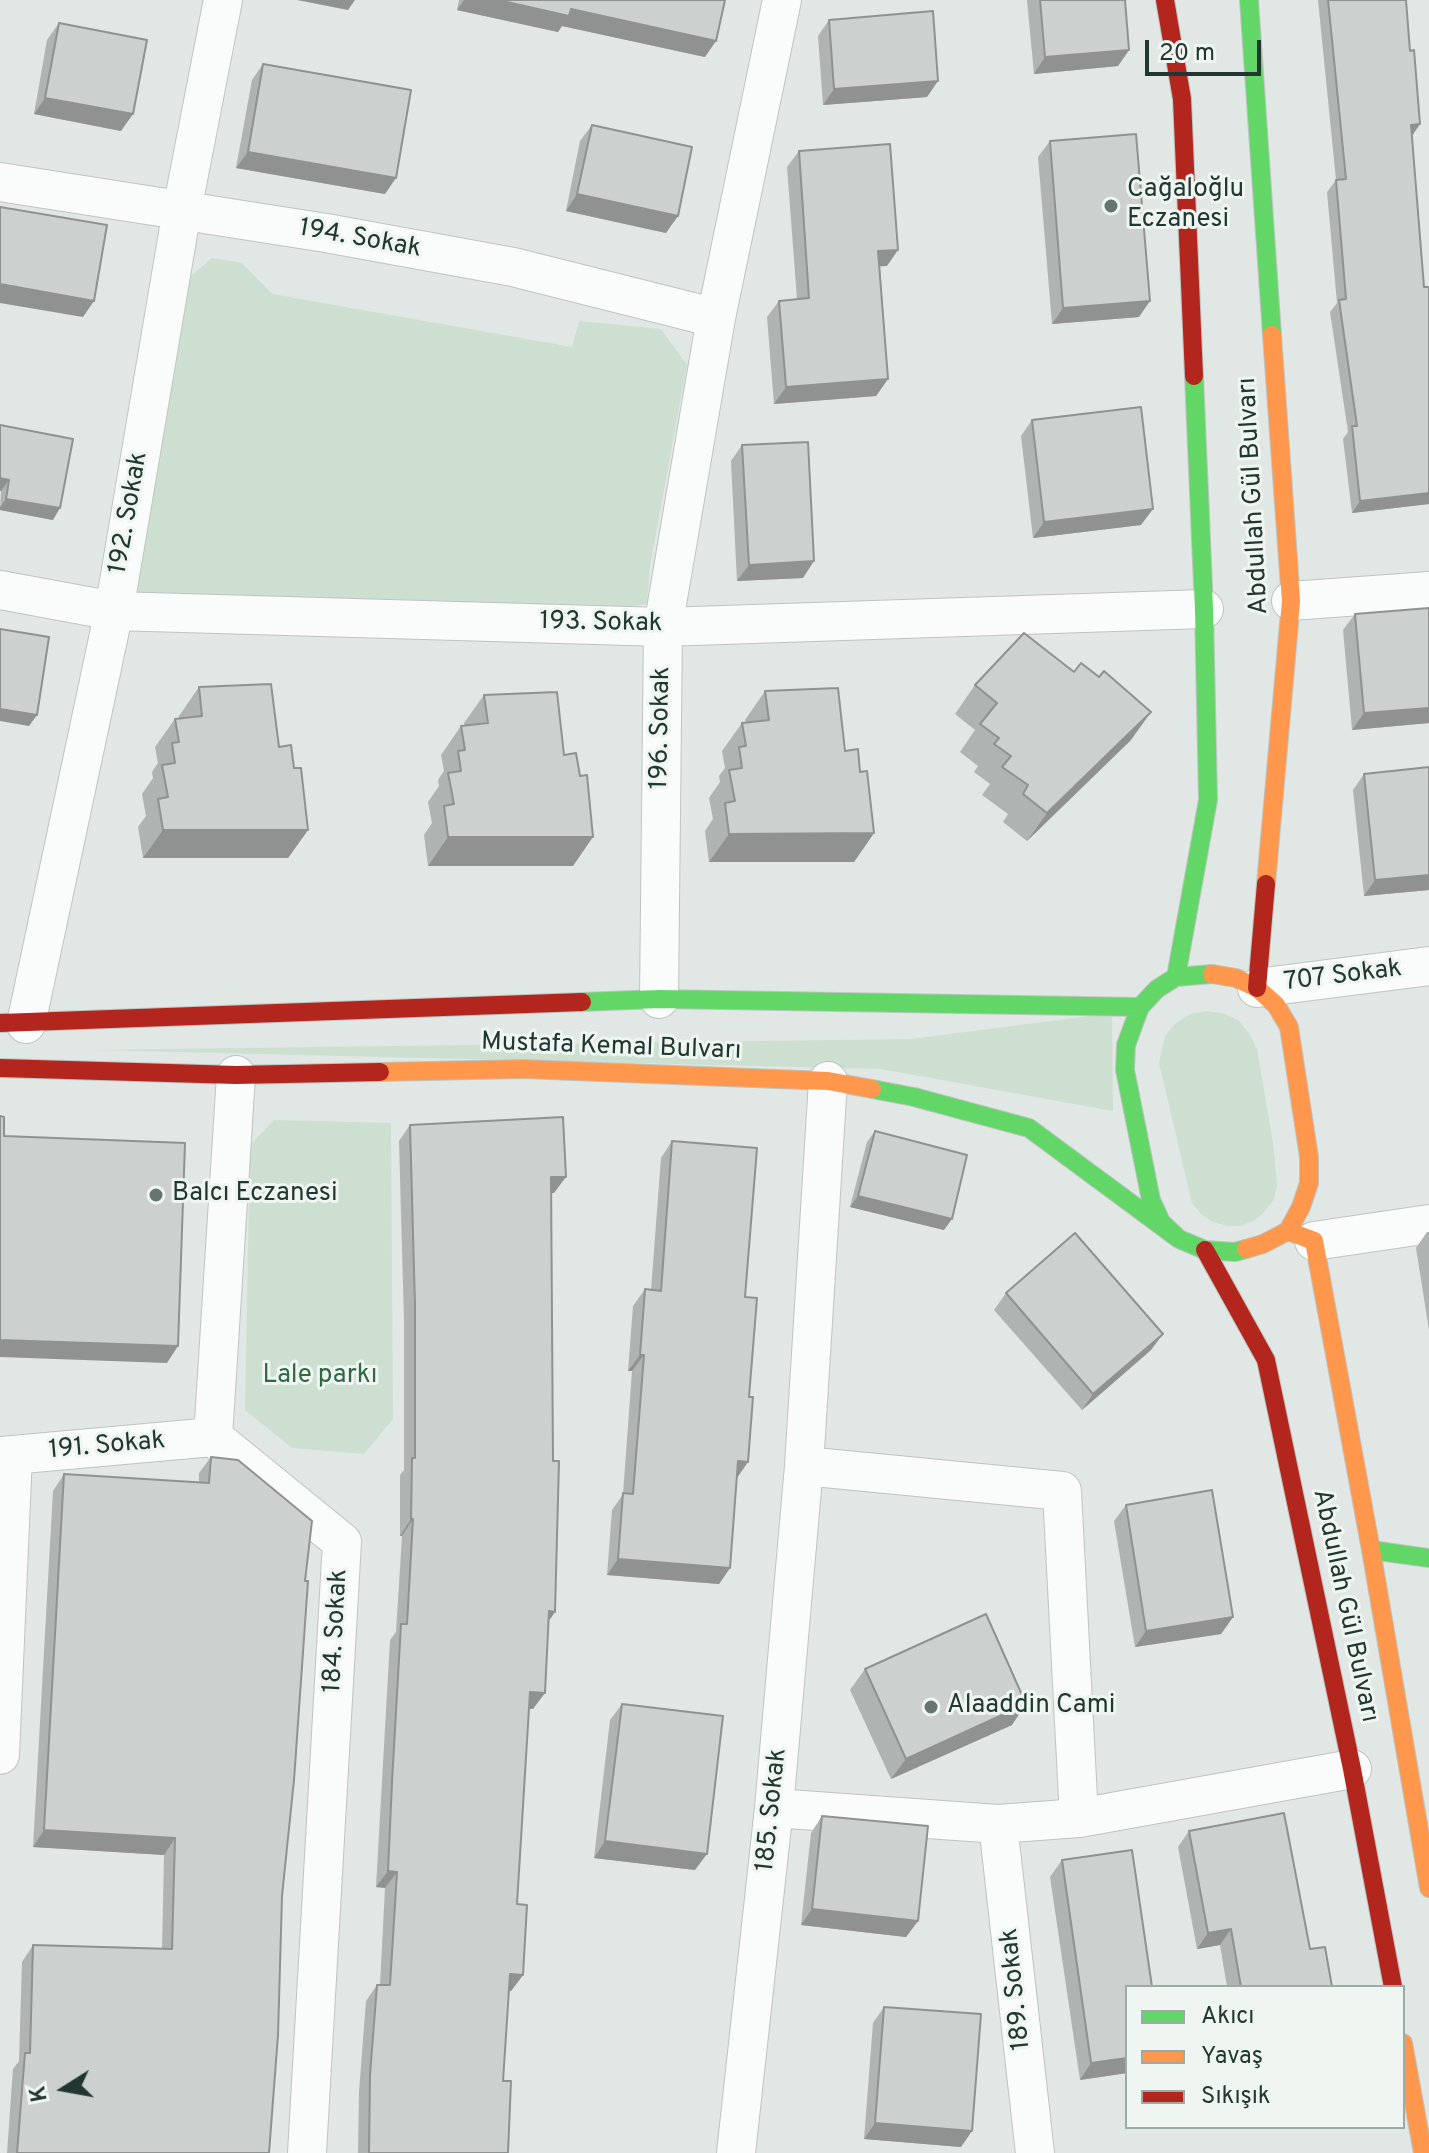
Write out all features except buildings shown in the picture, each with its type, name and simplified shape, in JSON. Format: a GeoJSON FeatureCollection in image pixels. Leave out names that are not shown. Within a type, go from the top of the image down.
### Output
{"type":"FeatureCollection","features":[{"type":"Feature","properties":{"kind":"main road"},"geometry":{"type":"LineString","coordinates":[[1165,0],[1182,99],[1204,609],[1208,800],[1176,977]]}},
{"type":"Feature","properties":{"kind":"main road","name":"Abdullah Gül Bulvarı"},"geometry":{"type":"LineString","coordinates":[[1249,0],[1291,601],[1257,988]]}},
{"type":"Feature","properties":{"kind":"main road"},"geometry":{"type":"LineString","coordinates":[[1212,974],[1236,978],[1257,988],[1276,1005],[1289,1027],[1309,1157],[1309,1183],[1301,1207],[1301,1236],[1235,1252],[1205,1250],[1179,1239],[1161,1222],[1151,1200],[1125,1070],[1126,1045],[1140,1007],[1157,989],[1176,977],[1212,974]]}},
{"type":"Feature","properties":{"kind":"main road","name":"Mustafa Kemal Bulvarı"},"geometry":{"type":"LineString","coordinates":[[13,1024],[659,999],[1140,1007]]}},
{"type":"Feature","properties":{"kind":"main road","name":"Mustafa Kemal Bulvarı"},"geometry":{"type":"LineString","coordinates":[[0,1068],[236,1075],[523,1069],[828,1081],[914,1097],[1029,1128],[1179,1239]]}},
{"type":"Feature","properties":{"kind":"main road","name":"Abdullah Gül Bulvarı"},"geometry":{"type":"LineString","coordinates":[[1301,1236],[1371,1550],[1429,1888]]}},
{"type":"Feature","properties":{"kind":"main road","name":"Abdullah Gül Bulvarı"},"geometry":{"type":"LineString","coordinates":[[1205,1250],[1266,1360],[1352,1769],[1393,1985]]}},
{"type":"Feature","properties":{"kind":"main road"},"geometry":{"type":"LineString","coordinates":[[1371,1550],[1429,1558]]}},
{"type":"Feature","properties":{"kind":"main road"},"geometry":{"type":"LineString","coordinates":[[1405,2054],[1423,2153]]}},
{"type":"Feature","properties":{"kind":"street","name":"192. Sokak"},"geometry":{"type":"LineString","coordinates":[[13,1024],[114,611],[182,210],[223,0]]}},
{"type":"Feature","properties":{"kind":"street","name":"196. Sokak"},"geometry":{"type":"LineString","coordinates":[[659,999],[663,627],[716,318],[782,0]]}},
{"type":"Feature","properties":{"kind":"street","name":"194. Sokak"},"geometry":{"type":"LineString","coordinates":[[0,182],[513,267],[716,318]]}},
{"type":"Feature","properties":{"kind":"street","name":"193. Sokak"},"geometry":{"type":"LineString","coordinates":[[0,590],[114,611],[663,627],[1204,609]]}},
{"type":"Feature","properties":{"kind":"street"},"geometry":{"type":"LineString","coordinates":[[1291,601],[1429,591]]}},
{"type":"Feature","properties":{"kind":"street","name":"707 Sokak"},"geometry":{"type":"LineString","coordinates":[[1257,988],[1429,966]]}},
{"type":"Feature","properties":{"kind":"street"},"geometry":{"type":"LineString","coordinates":[[213,1437],[236,1075]]}},
{"type":"Feature","properties":{"kind":"street","name":"185. Sokak"},"geometry":{"type":"LineString","coordinates":[[736,2153],[774,1808],[804,1466],[828,1081]]}},
{"type":"Feature","properties":{"kind":"street"},"geometry":{"type":"LineString","coordinates":[[1301,1236],[1429,1224]]}},
{"type":"Feature","properties":{"kind":"street","name":"191. Sokak"},"geometry":{"type":"LineString","coordinates":[[7,1455],[213,1437]]}},
{"type":"Feature","properties":{"kind":"street","name":"184. Sokak"},"geometry":{"type":"LineString","coordinates":[[213,1437],[342,1542],[307,2153]]}},
{"type":"Feature","properties":{"kind":"street"},"geometry":{"type":"LineString","coordinates":[[0,1755],[7,1455]]}},
{"type":"Feature","properties":{"kind":"street"},"geometry":{"type":"LineString","coordinates":[[804,1466],[1062,1491],[1079,1818]]}},
{"type":"Feature","properties":{"kind":"street"},"geometry":{"type":"LineString","coordinates":[[774,1808],[998,1824],[1079,1818],[1352,1769]]}},
{"type":"Feature","properties":{"kind":"street","name":"189. Sokak"},"geometry":{"type":"LineString","coordinates":[[998,1824],[1035,2153]]}},
{"type":"Feature","properties":{"kind":"green space"},"geometry":{"type":"Polygon","coordinates":[[[212,258],[242,263],[272,294],[572,347],[579,321],[661,329],[687,365],[650,566],[647,604],[500,624],[120,604],[178,287],[212,258]]]}},
{"type":"Feature","properties":{"kind":"green space"},"geometry":{"type":"Polygon","coordinates":[[[1206,1011],[1223,1013],[1238,1020],[1249,1033],[1257,1049],[1273,1143],[1277,1185],[1274,1199],[1255,1220],[1241,1226],[1213,1222],[1192,1203],[1159,1063],[1165,1036],[1176,1023],[1190,1014],[1206,1011]]]}},
{"type":"Feature","properties":{"kind":"green space"},"geometry":{"type":"Polygon","coordinates":[[[1112,1013],[1113,1111],[881,1069],[95,1050],[912,1039],[1112,1013]]]}},
{"type":"Feature","properties":{"kind":"green space","name":"Lale parkı"},"geometry":{"type":"Polygon","coordinates":[[[274,1120],[391,1123],[393,1419],[364,1454],[292,1448],[245,1410],[250,1145],[274,1120]]]}},
{"type":"Feature","properties":{"kind":"traffic: fast"},"geometry":{"type":"LineString","coordinates":[[1249,0],[1272,335]]}},
{"type":"Feature","properties":{"kind":"traffic: fast"},"geometry":{"type":"LineString","coordinates":[[1176,977],[1208,800],[1194,376]]}},
{"type":"Feature","properties":{"kind":"traffic: fast"},"geometry":{"type":"LineString","coordinates":[[1212,974],[1176,977],[1157,989],[1140,1007],[1126,1045],[1125,1070],[1151,1200],[1161,1222],[1179,1239],[1205,1250],[1235,1252],[1246,1249]]}},
{"type":"Feature","properties":{"kind":"traffic: fast"},"geometry":{"type":"LineString","coordinates":[[582,1002],[659,999],[1140,1007]]}},
{"type":"Feature","properties":{"kind":"traffic: fast"},"geometry":{"type":"LineString","coordinates":[[872,1089],[1029,1128],[1179,1239]]}},
{"type":"Feature","properties":{"kind":"traffic: fast"},"geometry":{"type":"LineString","coordinates":[[1371,1550],[1429,1558]]}},
{"type":"Feature","properties":{"kind":"traffic: slow"},"geometry":{"type":"LineString","coordinates":[[1266,884],[1291,601],[1272,335]]}},
{"type":"Feature","properties":{"kind":"traffic: slow"},"geometry":{"type":"LineString","coordinates":[[1212,974],[1236,978],[1257,988],[1276,1005],[1289,1027],[1309,1157],[1309,1183],[1288,1231],[1246,1249]]}},
{"type":"Feature","properties":{"kind":"traffic: slow"},"geometry":{"type":"LineString","coordinates":[[380,1072],[523,1069],[828,1081],[872,1089]]}},
{"type":"Feature","properties":{"kind":"traffic: slow"},"geometry":{"type":"LineString","coordinates":[[1288,1231],[1314,1241],[1429,1888]]}},
{"type":"Feature","properties":{"kind":"traffic: slow"},"geometry":{"type":"LineString","coordinates":[[1405,2054],[1423,2153]]}},
{"type":"Feature","properties":{"kind":"traffic: jam"},"geometry":{"type":"LineString","coordinates":[[1165,0],[1182,99],[1194,376]]}},
{"type":"Feature","properties":{"kind":"traffic: jam"},"geometry":{"type":"LineString","coordinates":[[1257,988],[1266,884]]}},
{"type":"Feature","properties":{"kind":"traffic: jam"},"geometry":{"type":"LineString","coordinates":[[0,1023],[582,1002]]}},
{"type":"Feature","properties":{"kind":"traffic: jam"},"geometry":{"type":"LineString","coordinates":[[0,1068],[236,1075],[380,1072]]}},
{"type":"Feature","properties":{"kind":"traffic: jam"},"geometry":{"type":"LineString","coordinates":[[1205,1250],[1266,1360],[1352,1769],[1393,1985]]}},
{"type":"Feature","properties":{"kind":"place","name":"Cağaloğlu Eczanesi"},"geometry":{"type":"Point","coordinates":[1111,206]}},
{"type":"Feature","properties":{"kind":"place","name":"Balcı Eczanesi"},"geometry":{"type":"Point","coordinates":[156,1195]}},
{"type":"Feature","properties":{"kind":"place","name":"Alaaddin Cami"},"geometry":{"type":"Point","coordinates":[931,1707]}}]}
